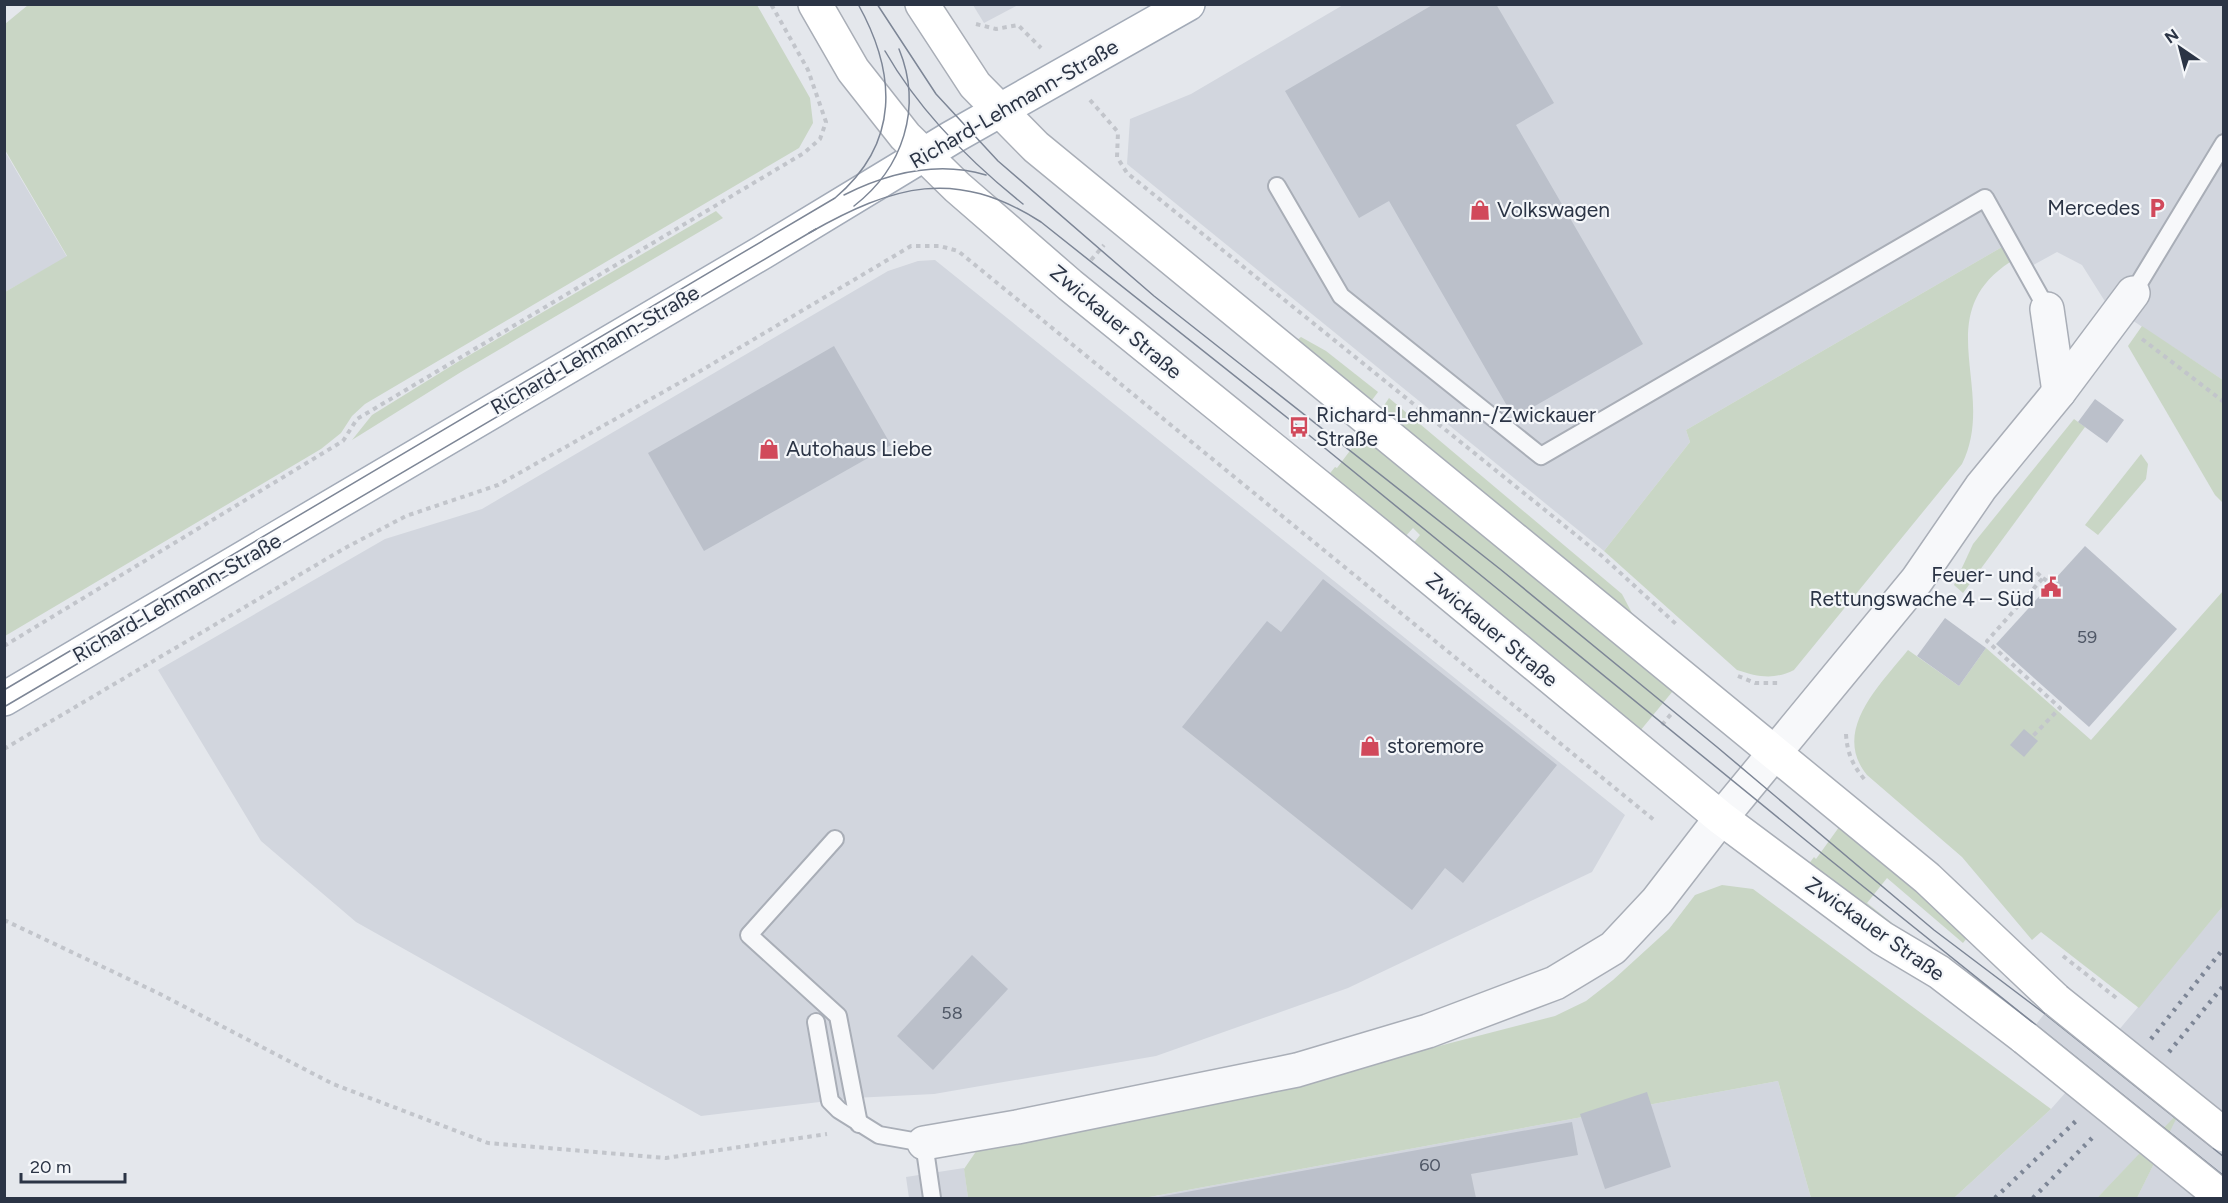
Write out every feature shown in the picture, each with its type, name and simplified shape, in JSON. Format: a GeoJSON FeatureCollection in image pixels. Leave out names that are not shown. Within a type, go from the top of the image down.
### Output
{"type":"FeatureCollection","features":[{"type":"Feature","properties":{"kind":"main road","name":"Zwickauer Straße"},"geometry":{"type":"LineString","coordinates":[[815,4],[853,70],[923,156],[1120,327],[1381,537],[1721,818],[1882,938],[1939,972],[2025,1038],[2223,1198]]}},
{"type":"Feature","properties":{"kind":"main road"},"geometry":{"type":"LineString","coordinates":[[922,4],[953,55],[998,111],[1065,172],[1776,752],[1927,878],[2056,1000],[2223,1135]]}},
{"type":"Feature","properties":{"kind":"main road","name":"Richard-Lehmann-Straße"},"geometry":{"type":"LineString","coordinates":[[4,699],[998,111],[1188,4]]}},
{"type":"Feature","properties":{"kind":"street"},"geometry":{"type":"LineString","coordinates":[[924,1143],[1017,1127],[1297,1070],[1428,1031],[1555,983],[1613,948],[1657,901],[1721,818],[1917,580],[1981,488],[2059,392],[2124,305]]}},
{"type":"Feature","properties":{"kind":"street"},"geometry":{"type":"LineString","coordinates":[[2047,309],[2059,392]]}},
{"type":"Feature","properties":{"kind":"lane"},"geometry":{"type":"LineString","coordinates":[[2124,305],[2223,143]]}},
{"type":"Feature","properties":{"kind":"lane"},"geometry":{"type":"LineString","coordinates":[[1277,186],[1341,296],[1541,456],[1985,198],[2047,309]]}},
{"type":"Feature","properties":{"kind":"lane"},"geometry":{"type":"LineString","coordinates":[[836,839],[749,935],[838,1016],[859,1124]]}},
{"type":"Feature","properties":{"kind":"lane"},"geometry":{"type":"LineString","coordinates":[[816,1022],[830,1101],[859,1124],[879,1135],[924,1143],[932,1198]]}},
{"type":"Feature","properties":{"kind":"path"},"geometry":{"type":"LineString","coordinates":[[4,646],[343,441],[357,419],[804,153],[820,139],[826,122],[808,70],[771,4]]}},
{"type":"Feature","properties":{"kind":"path"},"geometry":{"type":"LineString","coordinates":[[971,15],[977,25],[996,29],[1018,25],[1025,31]]}},
{"type":"Feature","properties":{"kind":"path"},"geometry":{"type":"LineString","coordinates":[[1111,122],[1118,132],[1117,157],[1127,174],[1602,556],[1680,628]]}},
{"type":"Feature","properties":{"kind":"path"},"geometry":{"type":"LineString","coordinates":[[1086,266],[1109,239]]}},
{"type":"Feature","properties":{"kind":"path"},"geometry":{"type":"LineString","coordinates":[[4,749],[345,548],[406,516],[498,485],[697,373],[911,246],[922,244],[958,251],[1654,820]]}},
{"type":"Feature","properties":{"kind":"path"},"geometry":{"type":"LineString","coordinates":[[2124,305],[2223,402]]}},
{"type":"Feature","properties":{"kind":"path"},"geometry":{"type":"LineString","coordinates":[[2030,567],[2051,584]]}},
{"type":"Feature","properties":{"kind":"path"},"geometry":{"type":"LineString","coordinates":[[2032,737],[2060,708],[1987,641],[2043,578]]}},
{"type":"Feature","properties":{"kind":"path"},"geometry":{"type":"LineString","coordinates":[[1734,674],[1755,683],[1781,683]]}},
{"type":"Feature","properties":{"kind":"path"},"geometry":{"type":"LineString","coordinates":[[1659,729],[1673,711]]}},
{"type":"Feature","properties":{"kind":"path"},"geometry":{"type":"LineString","coordinates":[[4,920],[158,993],[333,1084],[488,1143],[666,1158],[822,1135],[859,1124]]}},
{"type":"Feature","properties":{"kind":"path"},"geometry":{"type":"LineString","coordinates":[[2058,952],[2119,1000]]}},
{"type":"Feature","properties":{"kind":"shaded area"},"geometry":{"type":"Polygon","coordinates":[[[973,5],[1018,5],[984,23],[973,5]]]}},
{"type":"Feature","properties":{"kind":"shaded area"},"geometry":{"type":"Polygon","coordinates":[[[1343,5],[2223,5],[2223,380],[2106,303],[2082,265],[2057,252],[2017,274],[2002,247],[1686,430],[1690,442],[1604,551],[1127,164],[1130,119],[1191,94],[1343,5]]]}},
{"type":"Feature","properties":{"kind":"shaded area"},"geometry":{"type":"Polygon","coordinates":[[[4,150],[67,257],[5,292],[4,291],[4,150]]]}},
{"type":"Feature","properties":{"kind":"shaded area"},"geometry":{"type":"Polygon","coordinates":[[[935,260],[1625,815],[1592,872],[1348,988],[1156,1056],[934,1094],[854,1098],[701,1116],[356,922],[261,841],[158,670],[385,539],[482,509],[888,271],[918,261],[935,260]]]}},
{"type":"Feature","properties":{"kind":"shaded area"},"geometry":{"type":"Polygon","coordinates":[[[2223,906],[2223,1198],[2137,1198],[2165,1141],[2158,1135],[2097,1198],[1954,1198],[2051,1109],[2082,1074],[2030,1032],[2049,1008],[2102,1050],[2223,906]]]}},
{"type":"Feature","properties":{"kind":"shaded area"},"geometry":{"type":"Polygon","coordinates":[[[1778,1081],[1811,1198],[1144,1198],[1778,1081]]]}},
{"type":"Feature","properties":{"kind":"shaded area"},"geometry":{"type":"Polygon","coordinates":[[[964,1168],[968,1198],[909,1198],[906,1177],[964,1168]]]}},
{"type":"Feature","properties":{"kind":"green space"},"geometry":{"type":"Polygon","coordinates":[[[28,5],[757,5],[810,98],[813,123],[799,148],[365,404],[352,416],[341,433],[321,449],[5,636],[5,292],[67,256],[5,150],[5,24],[28,5]]]}},
{"type":"Feature","properties":{"kind":"green space"},"geometry":{"type":"Polygon","coordinates":[[[716,211],[723,218],[461,372],[352,440],[372,415],[456,363],[716,211]]]}},
{"type":"Feature","properties":{"kind":"green space"},"geometry":{"type":"Polygon","coordinates":[[[2002,247],[2010,262],[1986,283],[1973,306],[1968,330],[1973,409],[1971,437],[1962,464],[1794,670],[1780,675],[1766,676],[1737,670],[1604,551],[1690,442],[1686,430],[2002,247]]]}},
{"type":"Feature","properties":{"kind":"green space"},"geometry":{"type":"Polygon","coordinates":[[[2142,326],[2223,380],[2223,503],[2215,495],[2128,346],[2142,326]]]}},
{"type":"Feature","properties":{"kind":"green space"},"geometry":{"type":"Polygon","coordinates":[[[1301,337],[1326,351],[1378,392],[1372,400],[1296,341],[1301,337]]]}},
{"type":"Feature","properties":{"kind":"green space"},"geometry":{"type":"Polygon","coordinates":[[[1389,398],[1622,594],[1634,617],[1381,410],[1389,398]]]}},
{"type":"Feature","properties":{"kind":"green space"},"geometry":{"type":"Polygon","coordinates":[[[2074,419],[2085,427],[1963,593],[1954,585],[1973,544],[2074,419]]]}},
{"type":"Feature","properties":{"kind":"green space"},"geometry":{"type":"Polygon","coordinates":[[[1364,432],[1677,686],[1640,731],[1412,545],[1420,535],[1413,528],[1404,538],[1327,477],[1335,467],[1337,468],[1364,432]]]}},
{"type":"Feature","properties":{"kind":"green space"},"geometry":{"type":"Polygon","coordinates":[[[2141,454],[2148,464],[2146,479],[2098,535],[2085,525],[2141,454]]]}},
{"type":"Feature","properties":{"kind":"green space"},"geometry":{"type":"Polygon","coordinates":[[[2223,591],[2223,906],[2139,1008],[2041,932],[2032,940],[1962,857],[1867,775],[1857,758],[1854,742],[1857,725],[1873,693],[1908,650],[1959,686],[1986,648],[2091,740],[2223,591]]]}},
{"type":"Feature","properties":{"kind":"green space"},"geometry":{"type":"Polygon","coordinates":[[[1842,823],[1954,927],[1966,939],[1963,943],[1887,878],[1867,903],[1927,951],[1805,869],[1814,857],[1816,859],[1842,823]]]}},
{"type":"Feature","properties":{"kind":"green space"},"geometry":{"type":"Polygon","coordinates":[[[1722,885],[1753,889],[2051,1109],[1954,1198],[1811,1198],[1778,1081],[1144,1198],[968,1198],[964,1169],[977,1150],[1292,1084],[1555,1016],[1586,1001],[1613,980],[1669,929],[1695,895],[1722,885]]]}},
{"type":"Feature","properties":{"kind":"green space"},"geometry":{"type":"Polygon","coordinates":[[[2180,1111],[2137,1198],[2097,1198],[2180,1111]]]}},
{"type":"Feature","properties":{"kind":"building","name":"Volkswagen"},"geometry":{"type":"Polygon","coordinates":[[[1434,4],[1496,4],[1554,103],[1516,125],[1643,344],[1514,418],[1389,201],[1359,218],[1285,91],[1434,4]]]}},
{"type":"Feature","properties":{"kind":"building","name":"Autohaus Liebe"},"geometry":{"type":"Polygon","coordinates":[[[834,346],[891,445],[704,551],[648,453],[834,346]]]}},
{"type":"Feature","properties":{"kind":"building"},"geometry":{"type":"Polygon","coordinates":[[[2095,399],[2124,420],[2107,443],[2078,422],[2095,399]]]}},
{"type":"Feature","properties":{"kind":"building"},"geometry":{"type":"Polygon","coordinates":[[[2085,546],[2177,629],[2089,727],[1996,644],[2085,546]]]}},
{"type":"Feature","properties":{"kind":"building","name":"storemore"},"geometry":{"type":"Polygon","coordinates":[[[1323,579],[1557,765],[1463,883],[1445,868],[1412,910],[1182,727],[1267,621],[1281,632],[1323,579]]]}},
{"type":"Feature","properties":{"kind":"building"},"geometry":{"type":"Polygon","coordinates":[[[1945,618],[1986,648],[1959,686],[1917,656],[1945,618]]]}},
{"type":"Feature","properties":{"kind":"building"},"geometry":{"type":"Polygon","coordinates":[[[2024,729],[2038,741],[2024,757],[2010,745],[2024,729]]]}},
{"type":"Feature","properties":{"kind":"building"},"geometry":{"type":"Polygon","coordinates":[[[972,955],[1008,989],[933,1070],[897,1036],[972,955]]]}},
{"type":"Feature","properties":{"kind":"building"},"geometry":{"type":"Polygon","coordinates":[[[1647,1092],[1671,1167],[1605,1189],[1580,1114],[1647,1092]]]}},
{"type":"Feature","properties":{"kind":"building"},"geometry":{"type":"Polygon","coordinates":[[[1572,1122],[1578,1155],[1471,1174],[1476,1198],[1153,1198],[1572,1122]]]}},
{"type":"Feature","properties":{"kind":"tram line"},"geometry":{"type":"LineString","coordinates":[[4,690],[835,198],[856,177],[872,154],[881,131],[885,107],[885,82],[880,56],[871,30],[858,4]]}},
{"type":"Feature","properties":{"kind":"tram line"},"geometry":{"type":"LineString","coordinates":[[877,4],[936,94],[998,161],[1154,296],[1500,569],[1717,747],[1934,930],[2045,1014],[2224,1157]]}},
{"type":"Feature","properties":{"kind":"tram line"},"geometry":{"type":"LineString","coordinates":[[854,206],[885,174],[904,135],[909,93],[906,71],[899,49]]}},
{"type":"Feature","properties":{"kind":"tram line"},"geometry":{"type":"LineString","coordinates":[[885,51],[914,95],[947,134],[984,171],[1023,204]]}},
{"type":"Feature","properties":{"kind":"tram line"},"geometry":{"type":"LineString","coordinates":[[844,195],[896,175],[932,169],[950,169],[986,175]]}},
{"type":"Feature","properties":{"kind":"tram line"},"geometry":{"type":"LineString","coordinates":[[809,233],[869,203],[897,194],[925,189],[952,189],[980,194],[1010,205],[1041,222],[1299,427],[1814,847],[2224,1176]]}},
{"type":"Feature","properties":{"kind":"tram line"},"geometry":{"type":"LineString","coordinates":[[4,707],[816,229]]}},
{"type":"Feature","properties":{"kind":"railway"},"geometry":{"type":"LineString","coordinates":[[2151,1039],[2224,948]]}},
{"type":"Feature","properties":{"kind":"railway"},"geometry":{"type":"LineString","coordinates":[[2169,1052],[2224,985]]}},
{"type":"Feature","properties":{"kind":"railway"},"geometry":{"type":"LineString","coordinates":[[1995,1198],[2077,1120]]}},
{"type":"Feature","properties":{"kind":"railway"},"geometry":{"type":"LineString","coordinates":[[2033,1198],[2096,1134]]}},
{"type":"Feature","properties":{"kind":"place","name":"Mercedes"},"geometry":{"type":"Point","coordinates":[2157,208]}},
{"type":"Feature","properties":{"kind":"place","name":"Volkswagen"},"geometry":{"type":"Point","coordinates":[1480,210]}},
{"type":"Feature","properties":{"kind":"place","name":"Richard-Lehmann-/Zwickauer Straße"},"geometry":{"type":"Point","coordinates":[1299,427]}},
{"type":"Feature","properties":{"kind":"place","name":"Autohaus Liebe"},"geometry":{"type":"Point","coordinates":[769,449]}},
{"type":"Feature","properties":{"kind":"place","name":"Feuer- und Rettungswache 4 – Süd"},"geometry":{"type":"Point","coordinates":[2051,587]}},
{"type":"Feature","properties":{"kind":"place","name":"storemore"},"geometry":{"type":"Point","coordinates":[1370,746]}}]}
